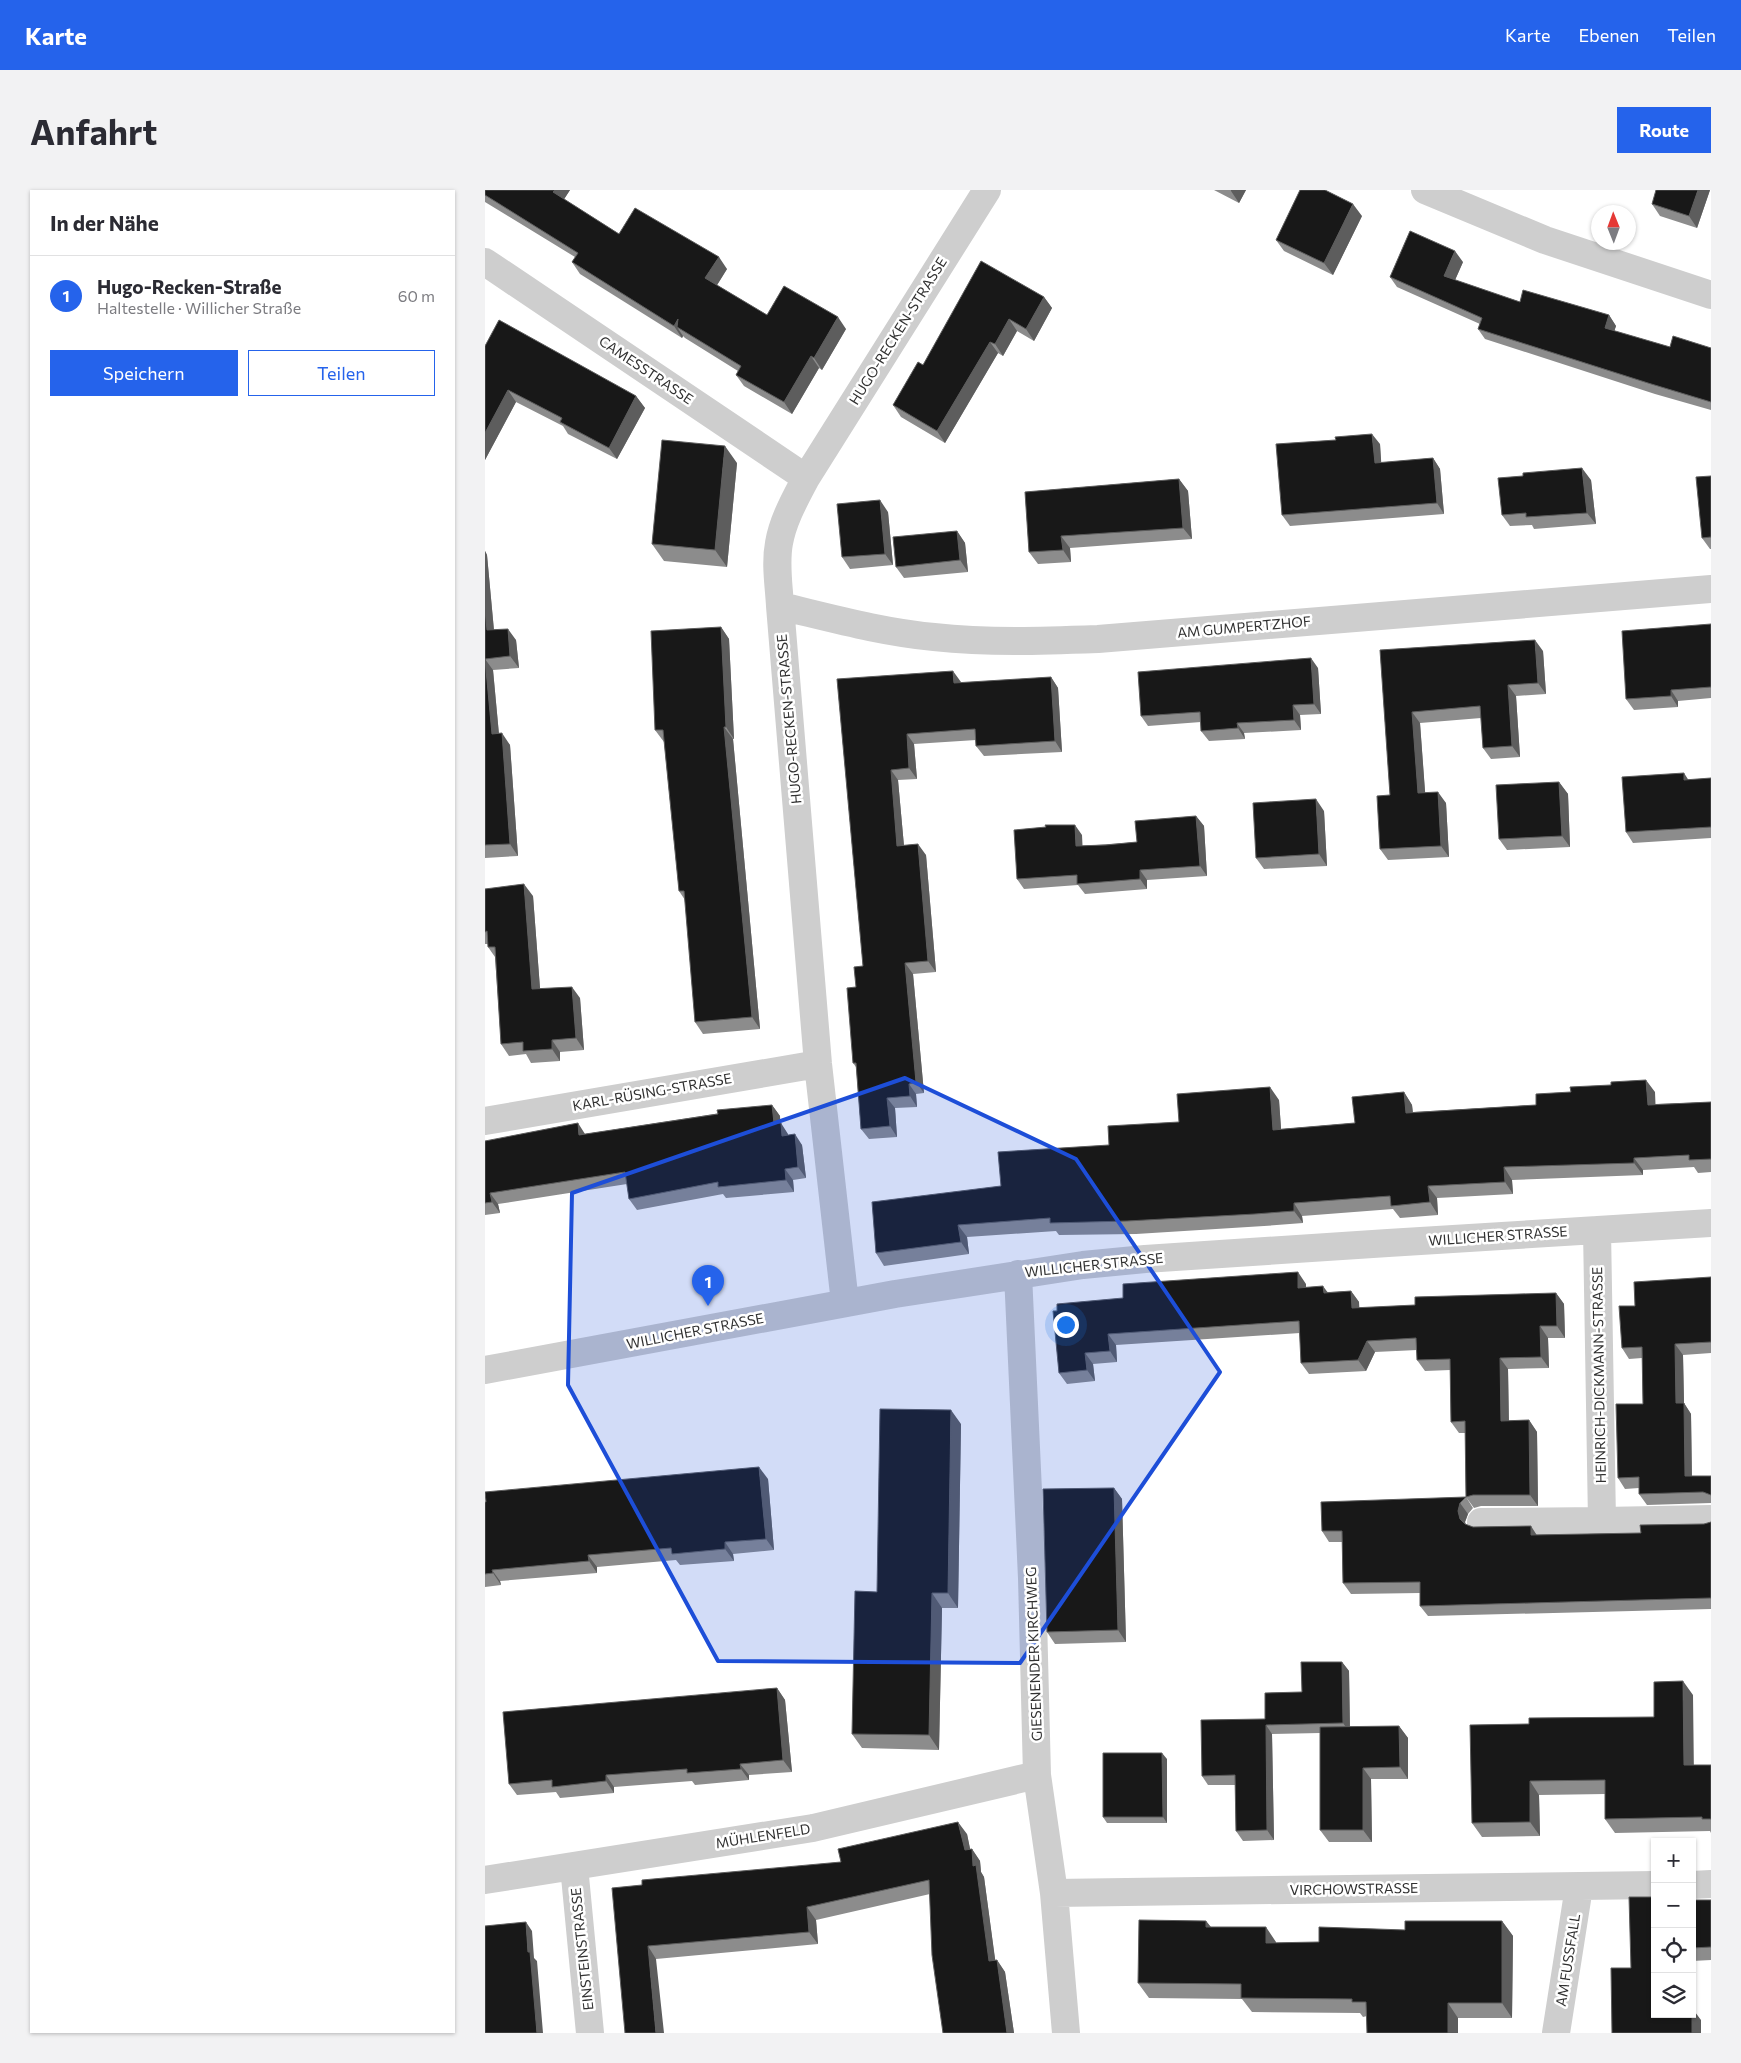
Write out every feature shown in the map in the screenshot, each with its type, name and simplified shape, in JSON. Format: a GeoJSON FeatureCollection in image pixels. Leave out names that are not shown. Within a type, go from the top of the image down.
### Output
{"type":"FeatureCollection","features":[{"type":"Feature","properties":{"kind":"street","name":"HUGO-RECKEN-STRASSE"},"geometry":{"type":"LineString","coordinates":[[845,1303],[818,1064],[780,606],[779,544],[788,512],[806,478],[987,190]]}},
{"type":"Feature","properties":{"kind":"street"},"geometry":{"type":"LineString","coordinates":[[1425,190],[1545,240],[1711,295]]}},
{"type":"Feature","properties":{"kind":"street","name":"CAMESSTRASSE"},"geometry":{"type":"LineString","coordinates":[[485,263],[806,478]]}},
{"type":"Feature","properties":{"kind":"street","name":"AM GUMPERTZHOF"},"geometry":{"type":"LineString","coordinates":[[780,606],[864,626],[933,637],[1004,642],[1098,639],[1711,589]]}},
{"type":"Feature","properties":{"kind":"street","name":"KARL-RÜSING-STRASSE"},"geometry":{"type":"LineString","coordinates":[[485,1121],[818,1064]]}},
{"type":"Feature","properties":{"kind":"street","name":"WILLICHER STRASSE"},"geometry":{"type":"LineString","coordinates":[[485,1370],[845,1303],[1018,1274],[1145,1259],[1711,1224]]}},
{"type":"Feature","properties":{"kind":"street","name":"HEINRICH-DICKMANN-STRASSE"},"geometry":{"type":"LineString","coordinates":[[1597,1230],[1602,1521]]}},
{"type":"Feature","properties":{"kind":"street","name":"GIESENENDER KIRCHWEG"},"geometry":{"type":"LineString","coordinates":[[1018,1274],[1032,1568],[1037,1775],[1054,1893],[1066,2033]]}},
{"type":"Feature","properties":{"kind":"street"},"geometry":{"type":"LineString","coordinates":[[1481,1522],[1711,1519]]}},
{"type":"Feature","properties":{"kind":"street","name":"MÜHLENFELD"},"geometry":{"type":"LineString","coordinates":[[485,1880],[813,1828],[1037,1775]]}},
{"type":"Feature","properties":{"kind":"street","name":"EINSTEINSTRASSE"},"geometry":{"type":"LineString","coordinates":[[574,1866],[590,2033]]}},
{"type":"Feature","properties":{"kind":"street"},"geometry":{"type":"LineString","coordinates":[[1696,1884],[1711,1884]]}},
{"type":"Feature","properties":{"kind":"street","name":"VIRCHOWSTRASSE"},"geometry":{"type":"LineString","coordinates":[[1054,1893],[1651,1885]]}},
{"type":"Feature","properties":{"kind":"street","name":"AM FUSSFALL"},"geometry":{"type":"LineString","coordinates":[[1556,2033],[1579,1886]]}},
{"type":"Feature","properties":{"kind":"highlighted area"},"geometry":{"type":"Polygon","coordinates":[[[905,1078],[1076,1159],[1220,1372],[1020,1663],[718,1661],[568,1385],[572,1193],[905,1078]]]}},
{"type":"Feature","properties":{"kind":"building"},"geometry":{"type":"Polygon","coordinates":[[[485,190],[555,190],[553,192],[619,234],[635,208],[719,257],[705,278],[767,315],[784,286],[838,317],[814,358],[811,356],[784,402],[736,375],[741,366],[677,327],[678,319],[674,326],[572,262],[578,253],[485,195],[485,190]]]}},
{"type":"Feature","properties":{"kind":"building"},"geometry":{"type":"Polygon","coordinates":[[[1300,190],[1325,190],[1353,204],[1324,263],[1276,240],[1300,190]]]}},
{"type":"Feature","properties":{"kind":"building"},"geometry":{"type":"Polygon","coordinates":[[[1656,190],[1698,190],[1689,216],[1652,204],[1656,190]]]}},
{"type":"Feature","properties":{"kind":"building"},"geometry":{"type":"Polygon","coordinates":[[[1410,231],[1455,251],[1444,276],[1520,302],[1523,290],[1609,315],[1605,328],[1670,347],[1673,336],[1711,348],[1711,402],[1478,329],[1482,318],[1390,277],[1410,231]]]}},
{"type":"Feature","properties":{"kind":"building"},"geometry":{"type":"Polygon","coordinates":[[[981,261],[1044,297],[1026,329],[1009,319],[995,344],[990,342],[937,431],[893,405],[918,362],[923,365],[981,261]]]}},
{"type":"Feature","properties":{"kind":"building"},"geometry":{"type":"Polygon","coordinates":[[[499,320],[636,396],[609,448],[560,422],[562,418],[508,390],[485,433],[485,346],[499,320]]]}},
{"type":"Feature","properties":{"kind":"building"},"geometry":{"type":"Polygon","coordinates":[[[1372,434],[1375,463],[1433,458],[1437,503],[1282,515],[1276,444],[1336,440],[1335,437],[1372,434]]]}},
{"type":"Feature","properties":{"kind":"building"},"geometry":{"type":"Polygon","coordinates":[[[662,440],[725,446],[715,550],[652,544],[662,440]]]}},
{"type":"Feature","properties":{"kind":"building"},"geometry":{"type":"Polygon","coordinates":[[[1582,468],[1587,513],[1526,517],[1526,513],[1502,515],[1498,478],[1523,476],[1523,473],[1582,468]]]}},
{"type":"Feature","properties":{"kind":"building"},"geometry":{"type":"Polygon","coordinates":[[[1711,476],[1711,537],[1702,538],[1696,477],[1711,476]]]}},
{"type":"Feature","properties":{"kind":"building"},"geometry":{"type":"Polygon","coordinates":[[[1179,479],[1183,528],[1061,536],[1063,550],[1029,552],[1025,492],[1179,479]]]}},
{"type":"Feature","properties":{"kind":"building"},"geometry":{"type":"Polygon","coordinates":[[[880,500],[885,554],[842,557],[837,504],[880,500]]]}},
{"type":"Feature","properties":{"kind":"building"},"geometry":{"type":"Polygon","coordinates":[[[957,531],[960,560],[896,567],[893,537],[957,531]]]}},
{"type":"Feature","properties":{"kind":"building"},"geometry":{"type":"Polygon","coordinates":[[[485,609],[487,630],[508,629],[510,656],[485,659],[485,609]]]}},
{"type":"Feature","properties":{"kind":"building"},"geometry":{"type":"Polygon","coordinates":[[[1711,624],[1711,687],[1671,690],[1671,696],[1626,699],[1622,631],[1711,624]]]}},
{"type":"Feature","properties":{"kind":"building"},"geometry":{"type":"Polygon","coordinates":[[[721,627],[726,727],[724,727],[752,1017],[695,1022],[684,891],[679,891],[663,730],[655,730],[651,631],[721,627]]]}},
{"type":"Feature","properties":{"kind":"building"},"geometry":{"type":"Polygon","coordinates":[[[1535,640],[1538,683],[1508,685],[1512,746],[1483,748],[1480,706],[1412,712],[1418,793],[1438,792],[1441,846],[1380,849],[1377,796],[1390,795],[1380,650],[1535,640]]]}},
{"type":"Feature","properties":{"kind":"building"},"geometry":{"type":"Polygon","coordinates":[[[1311,658],[1314,704],[1293,705],[1294,720],[1237,723],[1238,728],[1201,731],[1200,712],[1141,716],[1138,672],[1311,658]]]}},
{"type":"Feature","properties":{"kind":"building"},"geometry":{"type":"Polygon","coordinates":[[[485,659],[492,734],[502,733],[510,844],[485,845],[485,659]]]}},
{"type":"Feature","properties":{"kind":"building"},"geometry":{"type":"Polygon","coordinates":[[[953,671],[954,683],[1051,677],[1055,741],[976,746],[975,729],[907,734],[909,768],[891,770],[897,846],[918,844],[928,961],[905,963],[916,1082],[909,1084],[910,1096],[887,1098],[890,1126],[861,1129],[856,1063],[853,1063],[847,988],[856,987],[854,967],[863,966],[837,679],[953,671]]]}},
{"type":"Feature","properties":{"kind":"building"},"geometry":{"type":"Polygon","coordinates":[[[1684,773],[1684,780],[1711,778],[1711,827],[1626,832],[1622,777],[1684,773]]]}},
{"type":"Feature","properties":{"kind":"building"},"geometry":{"type":"Polygon","coordinates":[[[1559,782],[1562,836],[1499,839],[1496,785],[1559,782]]]}},
{"type":"Feature","properties":{"kind":"building"},"geometry":{"type":"Polygon","coordinates":[[[1316,799],[1319,854],[1256,858],[1253,803],[1316,799]]]}},
{"type":"Feature","properties":{"kind":"building"},"geometry":{"type":"Polygon","coordinates":[[[1196,816],[1200,866],[1140,870],[1140,879],[1077,884],[1077,875],[1017,879],[1014,830],[1046,827],[1045,825],[1075,825],[1076,846],[1106,845],[1137,842],[1135,821],[1196,816]]]}},
{"type":"Feature","properties":{"kind":"building"},"geometry":{"type":"Polygon","coordinates":[[[524,884],[532,989],[572,987],[576,1038],[552,1040],[552,1049],[523,1051],[523,1042],[501,1044],[495,947],[488,947],[487,931],[485,932],[485,889],[524,884]]]}},
{"type":"Feature","properties":{"kind":"building"},"geometry":{"type":"Polygon","coordinates":[[[1646,1080],[1648,1105],[1711,1102],[1711,1159],[1689,1160],[1689,1155],[1634,1158],[1634,1163],[1504,1167],[1505,1182],[1428,1186],[1430,1202],[1391,1206],[1390,1196],[1294,1203],[1294,1211],[1255,1214],[1050,1223],[1050,1218],[958,1225],[961,1242],[876,1253],[872,1202],[1001,1186],[998,1152],[1109,1145],[1108,1126],[1179,1122],[1177,1094],[1270,1087],[1273,1130],[1355,1123],[1352,1097],[1404,1092],[1406,1113],[1536,1105],[1536,1094],[1571,1092],[1570,1087],[1611,1085],[1611,1082],[1646,1080]]]}},
{"type":"Feature","properties":{"kind":"building"},"geometry":{"type":"Polygon","coordinates":[[[772,1105],[774,1123],[781,1123],[782,1136],[795,1134],[798,1167],[785,1169],[786,1180],[718,1187],[718,1182],[629,1199],[625,1172],[490,1193],[492,1202],[485,1203],[485,1141],[578,1123],[579,1135],[718,1114],[717,1110],[772,1105]]]}},
{"type":"Feature","properties":{"kind":"building"},"geometry":{"type":"Polygon","coordinates":[[[1298,1272],[1298,1288],[1323,1286],[1324,1293],[1351,1291],[1352,1308],[1415,1305],[1415,1297],[1556,1293],[1557,1326],[1540,1326],[1541,1357],[1500,1358],[1501,1421],[1529,1420],[1530,1495],[1473,1495],[1466,1497],[1465,1421],[1451,1422],[1450,1359],[1417,1360],[1416,1338],[1367,1341],[1358,1360],[1301,1363],[1299,1321],[1108,1334],[1110,1351],[1085,1353],[1087,1370],[1059,1373],[1053,1311],[1057,1311],[1057,1304],[1123,1298],[1123,1284],[1298,1272]]]}},
{"type":"Feature","properties":{"kind":"building"},"geometry":{"type":"Polygon","coordinates":[[[1711,1277],[1711,1342],[1675,1344],[1676,1403],[1684,1403],[1685,1476],[1711,1476],[1711,1495],[1703,1492],[1639,1494],[1639,1477],[1618,1478],[1616,1404],[1643,1404],[1642,1347],[1622,1348],[1619,1306],[1635,1306],[1634,1282],[1711,1277]]]}},
{"type":"Feature","properties":{"kind":"building"},"geometry":{"type":"Polygon","coordinates":[[[880,1409],[951,1410],[948,1593],[932,1593],[929,1735],[852,1734],[855,1591],[877,1592],[880,1409]]]}},
{"type":"Feature","properties":{"kind":"building"},"geometry":{"type":"Polygon","coordinates":[[[759,1467],[766,1539],[725,1542],[725,1549],[672,1554],[671,1548],[588,1555],[589,1561],[492,1570],[493,1573],[485,1574],[485,1492],[759,1467]]]}},
{"type":"Feature","properties":{"kind":"building"},"geometry":{"type":"Polygon","coordinates":[[[1114,1488],[1118,1630],[1047,1632],[1043,1489],[1114,1488]]]}},
{"type":"Feature","properties":{"kind":"building"},"geometry":{"type":"Polygon","coordinates":[[[1466,1497],[1460,1503],[1458,1511],[1460,1519],[1465,1524],[1473,1527],[1531,1526],[1531,1535],[1641,1533],[1640,1525],[1704,1524],[1711,1522],[1711,1598],[1420,1606],[1420,1582],[1343,1583],[1342,1531],[1322,1531],[1321,1502],[1466,1497]]]}},
{"type":"Feature","properties":{"kind":"building"},"geometry":{"type":"Polygon","coordinates":[[[1301,1662],[1342,1662],[1343,1723],[1266,1725],[1267,1830],[1236,1831],[1235,1775],[1202,1776],[1201,1720],[1265,1719],[1265,1693],[1302,1692],[1301,1662]]]}},
{"type":"Feature","properties":{"kind":"building"},"geometry":{"type":"Polygon","coordinates":[[[1683,1681],[1684,1765],[1711,1765],[1711,1819],[1702,1819],[1702,1817],[1605,1819],[1605,1780],[1530,1781],[1530,1822],[1472,1823],[1470,1725],[1529,1724],[1529,1718],[1654,1717],[1654,1682],[1683,1681]]]}},
{"type":"Feature","properties":{"kind":"building"},"geometry":{"type":"Polygon","coordinates":[[[777,1688],[783,1760],[740,1764],[741,1769],[687,1773],[687,1769],[606,1775],[606,1781],[552,1787],[552,1780],[509,1784],[503,1712],[777,1688]]]}},
{"type":"Feature","properties":{"kind":"building"},"geometry":{"type":"Polygon","coordinates":[[[1399,1726],[1400,1767],[1363,1768],[1363,1830],[1320,1830],[1320,1727],[1399,1726]]]}},
{"type":"Feature","properties":{"kind":"building"},"geometry":{"type":"Polygon","coordinates":[[[1103,1753],[1162,1753],[1163,1817],[1103,1817],[1103,1753]]]}},
{"type":"Feature","properties":{"kind":"building"},"geometry":{"type":"Polygon","coordinates":[[[958,1822],[965,1850],[972,1849],[973,1866],[976,1865],[989,1961],[997,1960],[1007,2033],[943,2033],[932,1955],[929,1880],[807,1907],[809,1932],[648,1946],[656,2033],[625,2033],[612,1888],[642,1885],[642,1880],[841,1862],[838,1849],[958,1822]]]}},
{"type":"Feature","properties":{"kind":"building"},"geometry":{"type":"Polygon","coordinates":[[[1629,1897],[1651,1897],[1651,2018],[1692,2018],[1692,2033],[1612,2033],[1611,1968],[1631,1968],[1629,1897]]]}},
{"type":"Feature","properties":{"kind":"building"},"geometry":{"type":"Polygon","coordinates":[[[1696,1900],[1711,1900],[1711,1947],[1696,1948],[1696,1900]]]}},
{"type":"Feature","properties":{"kind":"building"},"geometry":{"type":"Polygon","coordinates":[[[1139,1920],[1206,1921],[1206,1927],[1266,1927],[1266,1943],[1319,1942],[1319,1927],[1405,1930],[1405,1921],[1502,1921],[1502,2003],[1448,2003],[1448,2033],[1367,2033],[1366,2002],[1352,2002],[1352,1999],[1241,1998],[1241,1984],[1138,1983],[1139,1920]]]}},
{"type":"Feature","properties":{"kind":"building"},"geometry":{"type":"Polygon","coordinates":[[[526,1922],[537,2033],[485,2033],[485,1926],[526,1922]]]}},
{"type":"Feature","properties":{"kind":"place","name":"Hugo-Recken-Straße"},"geometry":{"type":"Point","coordinates":[708,1306]}}]}
